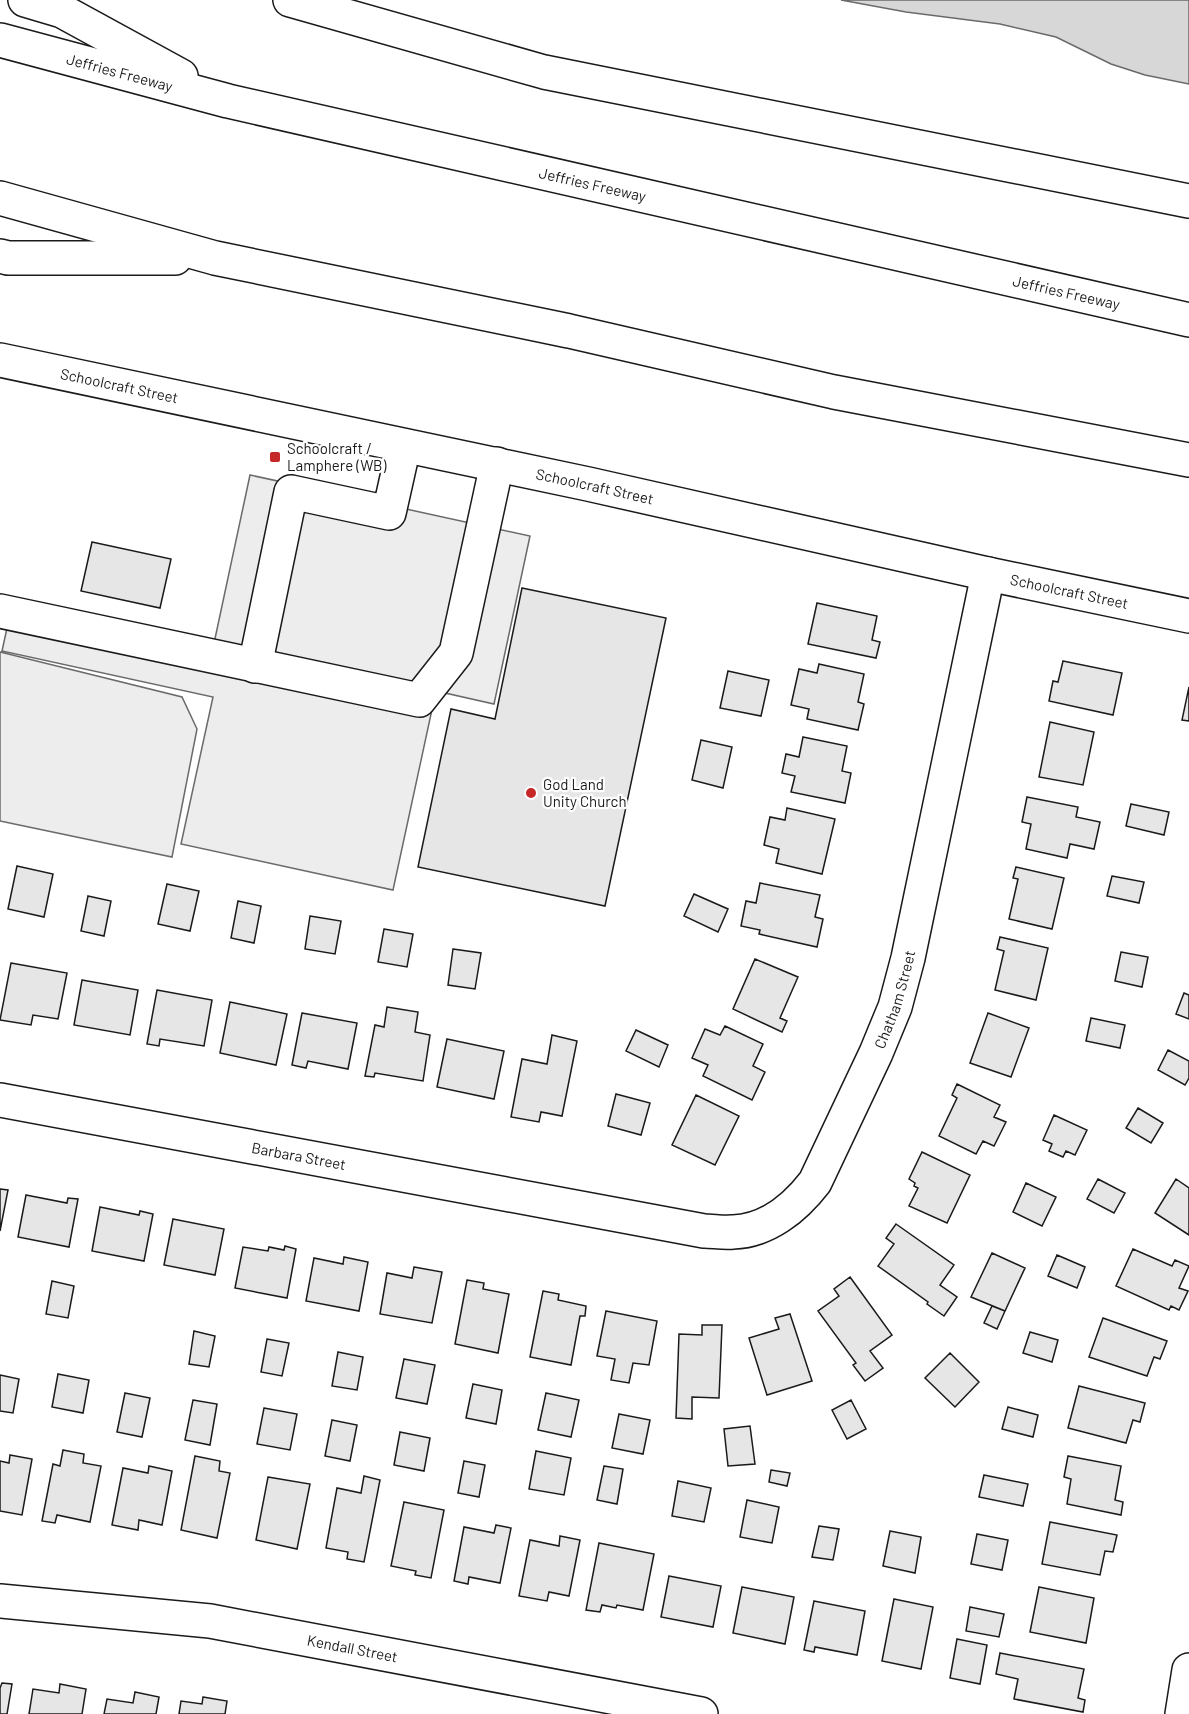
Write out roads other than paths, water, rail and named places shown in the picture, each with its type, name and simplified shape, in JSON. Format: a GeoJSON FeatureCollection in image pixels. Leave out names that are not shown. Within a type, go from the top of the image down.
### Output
{"type":"FeatureCollection","features":[{"type":"Feature","properties":{"kind":"main road"},"geometry":{"type":"LineString","coordinates":[[25,0],[62,10],[228,101]]}},
{"type":"Feature","properties":{"kind":"main road"},"geometry":{"type":"LineString","coordinates":[[290,0],[544,72],[1189,201]]}},
{"type":"Feature","properties":{"kind":"main road","name":"Jeffries Freeway"},"geometry":{"type":"LineString","coordinates":[[0,40],[228,101],[1189,320]]}},
{"type":"Feature","properties":{"kind":"main road"},"geometry":{"type":"LineString","coordinates":[[0,198],[215,258],[569,331],[834,392],[1189,460]]}},
{"type":"Feature","properties":{"kind":"main road"},"geometry":{"type":"LineString","coordinates":[[0,256],[20,258],[215,258]]}},
{"type":"Feature","properties":{"kind":"main road","name":"Schoolcraft Street"},"geometry":{"type":"LineString","coordinates":[[0,360],[496,464],[988,574],[1189,616]]}},
{"type":"Feature","properties":{"kind":"main road"},"geometry":{"type":"LineString","coordinates":[[255,666],[291,492],[389,513],[404,446]]}},
{"type":"Feature","properties":{"kind":"main road"},"geometry":{"type":"LineString","coordinates":[[0,611],[418,700],[456,653],[496,464]]}},
{"type":"Feature","properties":{"kind":"main road","name":"Chatham Street"},"geometry":{"type":"LineString","coordinates":[[599,1212],[704,1231],[734,1232],[764,1225],[790,1210],[815,1182],[876,1053],[895,1007],[908,958],[988,574]]}},
{"type":"Feature","properties":{"kind":"main road","name":"Barbara Street"},"geometry":{"type":"LineString","coordinates":[[0,1100],[599,1212]]}},
{"type":"Feature","properties":{"kind":"main road","name":"Kendall Street"},"geometry":{"type":"LineString","coordinates":[[0,1601],[210,1622],[700,1714]]}},
{"type":"Feature","properties":{"kind":"main road"},"geometry":{"type":"LineString","coordinates":[[1182,1714],[1189,1670]]}},
{"type":"Feature","properties":{"kind":"place","name":"Schoolcraft / Lamphere (WB)"},"geometry":{"type":"Point","coordinates":[275,457]}},
{"type":"Feature","properties":{"kind":"place","name":"God Land Unity Church"},"geometry":{"type":"Point","coordinates":[531,793]}}]}
